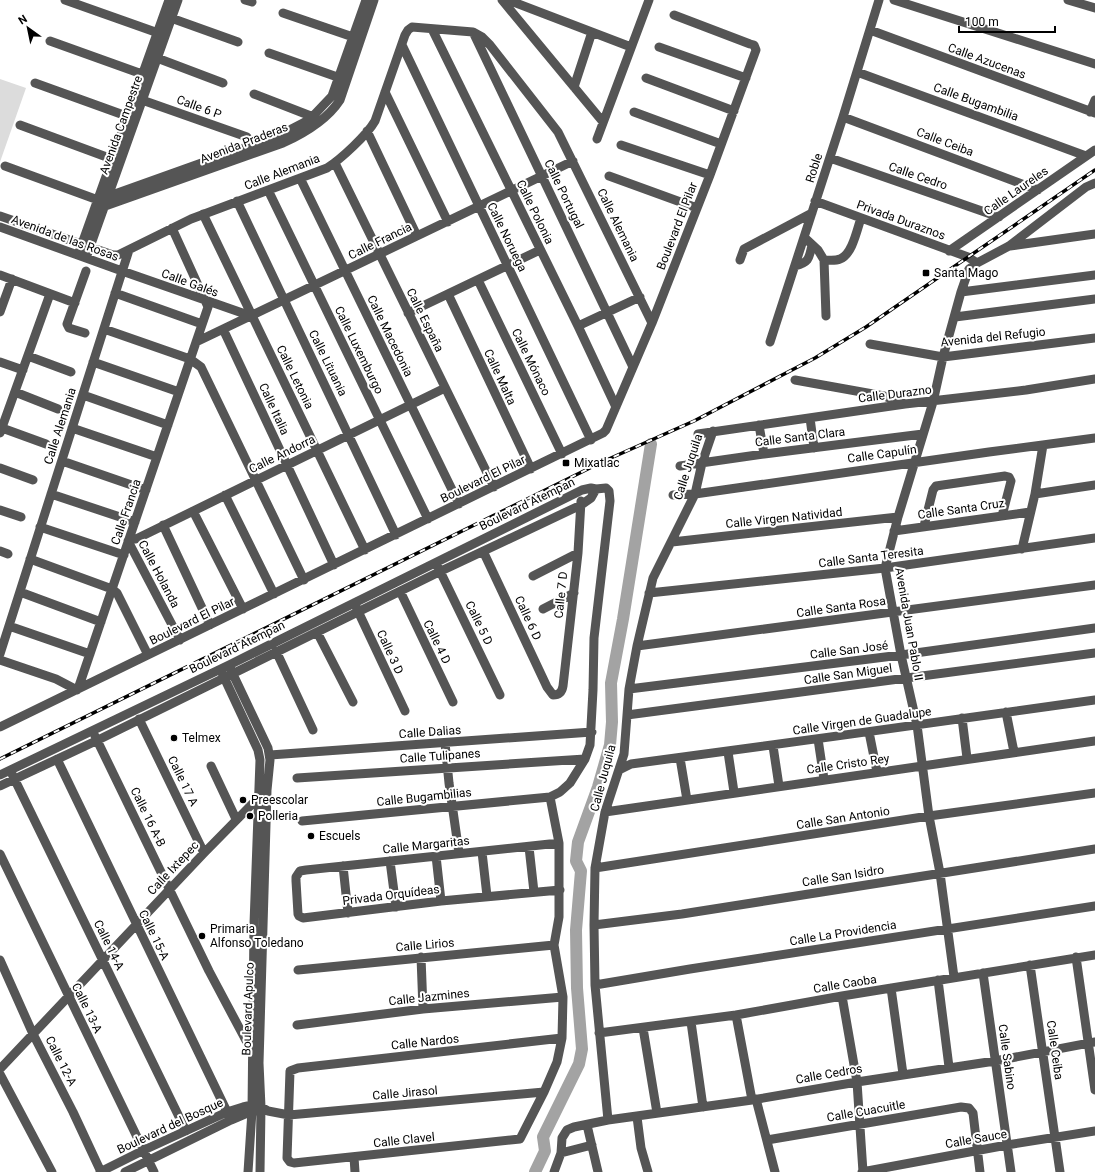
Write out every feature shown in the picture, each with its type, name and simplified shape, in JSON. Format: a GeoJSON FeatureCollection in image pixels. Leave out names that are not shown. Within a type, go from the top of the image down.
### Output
{"type":"FeatureCollection","features":[{"type":"Feature","properties":{"kind":"street"},"geometry":{"type":"LineString","coordinates":[[65,0],[161,34]]}},
{"type":"Feature","properties":{"kind":"street","name":"Avenida Campestre"},"geometry":{"type":"LineString","coordinates":[[82,256],[101,203],[112,159],[142,100],[157,58],[169,0]]}},
{"type":"Feature","properties":{"kind":"street","name":"Avenida Campestre"},"geometry":{"type":"LineString","coordinates":[[109,195],[132,118],[142,74],[161,34],[172,18],[178,0]]}},
{"type":"Feature","properties":{"kind":"street","name":"Avenida Praderas"},"geometry":{"type":"LineString","coordinates":[[343,78],[353,37],[366,0]]}},
{"type":"Feature","properties":{"kind":"street","name":"Avenida Praderas"},"geometry":{"type":"LineString","coordinates":[[101,203],[136,191],[280,135],[305,122],[317,118],[343,78],[374,0]]}},
{"type":"Feature","properties":{"kind":"street"},"geometry":{"type":"LineString","coordinates":[[502,0],[603,122]]}},
{"type":"Feature","properties":{"kind":"street"},"geometry":{"type":"LineString","coordinates":[[508,0],[631,47]]}},
{"type":"Feature","properties":{"kind":"street"},"geometry":{"type":"LineString","coordinates":[[597,139],[649,0]]}},
{"type":"Feature","properties":{"kind":"street","name":"Roble"},"geometry":{"type":"LineString","coordinates":[[770,342],[816,202],[879,0]]}},
{"type":"Feature","properties":{"kind":"street"},"geometry":{"type":"LineString","coordinates":[[894,0],[1095,64]]}},
{"type":"Feature","properties":{"kind":"street"},"geometry":{"type":"LineString","coordinates":[[1068,0],[1095,8]]}},
{"type":"Feature","properties":{"kind":"street"},"geometry":{"type":"LineString","coordinates":[[283,13],[353,37]]}},
{"type":"Feature","properties":{"kind":"street","name":"Boulevard El Pilar"},"geometry":{"type":"LineString","coordinates":[[0,727],[591,440],[606,430],[652,323],[722,144],[756,52],[756,48],[750,44],[674,15]]}},
{"type":"Feature","properties":{"kind":"street"},"geometry":{"type":"LineString","coordinates":[[172,18],[238,42]]}},
{"type":"Feature","properties":{"kind":"street","name":"Calle Alemania"},"geometry":{"type":"LineString","coordinates":[[0,654],[129,250],[203,214],[327,168],[334,163],[367,131],[375,121],[405,35],[410,28],[473,32],[482,37],[490,45],[552,124],[574,161],[652,323]]}},
{"type":"Feature","properties":{"kind":"street","name":"Calle Polonia"},"geometry":{"type":"LineString","coordinates":[[432,29],[578,326],[616,407]]}},
{"type":"Feature","properties":{"kind":"street","name":"Calle Azucenas"},"geometry":{"type":"LineString","coordinates":[[870,30],[1093,112]]}},
{"type":"Feature","properties":{"kind":"street","name":"Calle Portugal"},"geometry":{"type":"LineString","coordinates":[[473,32],[633,366]]}},
{"type":"Feature","properties":{"kind":"street"},"geometry":{"type":"LineString","coordinates":[[574,87],[592,32]]}},
{"type":"Feature","properties":{"kind":"street"},"geometry":{"type":"LineString","coordinates":[[50,41],[142,74]]}},
{"type":"Feature","properties":{"kind":"street","name":"Calle Noruega"},"geometry":{"type":"LineString","coordinates":[[402,45],[591,440]]}},
{"type":"Feature","properties":{"kind":"street"},"geometry":{"type":"LineString","coordinates":[[659,46],[746,78]]}},
{"type":"Feature","properties":{"kind":"street"},"geometry":{"type":"LineString","coordinates":[[269,53],[343,78]]}},
{"type":"Feature","properties":{"kind":"street"},"geometry":{"type":"LineString","coordinates":[[157,58],[223,83]]}},
{"type":"Feature","properties":{"kind":"street","name":"Calle Bugambilia"},"geometry":{"type":"LineString","coordinates":[[857,72],[1086,156]]}},
{"type":"Feature","properties":{"kind":"street"},"geometry":{"type":"LineString","coordinates":[[646,78],[734,111]]}},
{"type":"Feature","properties":{"kind":"street"},"geometry":{"type":"LineString","coordinates":[[35,83],[132,118]]}},
{"type":"Feature","properties":{"kind":"street"},"geometry":{"type":"LineString","coordinates":[[385,92],[448,222]]}},
{"type":"Feature","properties":{"kind":"street"},"geometry":{"type":"LineString","coordinates":[[254,94],[317,118]]}},
{"type":"Feature","properties":{"kind":"street","name":"Calle 6 P"},"geometry":{"type":"LineString","coordinates":[[142,100],[247,137]]}},
{"type":"Feature","properties":{"kind":"street"},"geometry":{"type":"LineString","coordinates":[[1093,112],[1095,100]]}},
{"type":"Feature","properties":{"kind":"street"},"geometry":{"type":"LineString","coordinates":[[634,112],[722,144]]}},
{"type":"Feature","properties":{"kind":"street","name":"Calle Ceiba"},"geometry":{"type":"LineString","coordinates":[[843,117],[1038,190]]}},
{"type":"Feature","properties":{"kind":"street"},"geometry":{"type":"LineString","coordinates":[[20,125],[112,159]]}},
{"type":"Feature","properties":{"kind":"street"},"geometry":{"type":"LineString","coordinates":[[367,131],[417,236]]}},
{"type":"Feature","properties":{"kind":"street"},"geometry":{"type":"LineString","coordinates":[[621,144],[710,175]]}},
{"type":"Feature","properties":{"kind":"street","name":"Calle Laureles"},"geometry":{"type":"LineString","coordinates":[[949,251],[1095,150]]}},
{"type":"Feature","properties":{"kind":"street","name":"Calle Cedro"},"geometry":{"type":"LineString","coordinates":[[830,158],[999,217]]}},
{"type":"Feature","properties":{"kind":"street","name":"Calle Francia"},"geometry":{"type":"LineString","coordinates":[[196,342],[574,161]]}},
{"type":"Feature","properties":{"kind":"street","name":"Calle España"},"geometry":{"type":"LineString","coordinates":[[334,163],[494,487]]}},
{"type":"Feature","properties":{"kind":"street"},"geometry":{"type":"LineString","coordinates":[[5,166],[101,203]]}},
{"type":"Feature","properties":{"kind":"street"},"geometry":{"type":"LineString","coordinates":[[609,176],[697,208]]}},
{"type":"Feature","properties":{"kind":"street","name":"Calle Macedonia"},"geometry":{"type":"LineString","coordinates":[[300,178],[459,504]]}},
{"type":"Feature","properties":{"kind":"street"},"geometry":{"type":"LineString","coordinates":[[977,263],[1009,246],[1093,184]]}},
{"type":"Feature","properties":{"kind":"street","name":"Calle Luxemburgo"},"geometry":{"type":"LineString","coordinates":[[268,190],[428,519]]}},
{"type":"Feature","properties":{"kind":"street","name":"Avenida Praderas"},"geometry":{"type":"LineString","coordinates":[[101,203],[109,195],[136,191]]}},
{"type":"Feature","properties":{"kind":"street","name":"Calle Lituania"},"geometry":{"type":"LineString","coordinates":[[237,201],[396,535]]}},
{"type":"Feature","properties":{"kind":"street","name":"Privada Duraznos"},"geometry":{"type":"LineString","coordinates":[[816,202],[968,257],[977,263]]}},
{"type":"Feature","properties":{"kind":"street","name":"Avenida Campestre"},"geometry":{"type":"LineString","coordinates":[[86,246],[94,210],[101,203]]}},
{"type":"Feature","properties":{"kind":"street"},"geometry":{"type":"LineString","coordinates":[[740,260],[744,249],[812,213]]}},
{"type":"Feature","properties":{"kind":"street","name":"Calle Letonia"},"geometry":{"type":"LineString","coordinates":[[203,214],[365,550]]}},
{"type":"Feature","properties":{"kind":"street","name":"Avenida de las Rosas"},"geometry":{"type":"LineString","coordinates":[[0,216],[113,255],[129,250]]}},
{"type":"Feature","properties":{"kind":"street"},"geometry":{"type":"LineString","coordinates":[[824,260],[835,261],[842,259],[848,253],[861,218]]}},
{"type":"Feature","properties":{"kind":"street","name":"Avenida de las Rosas"},"geometry":{"type":"LineString","coordinates":[[0,227],[122,271]]}},
{"type":"Feature","properties":{"kind":"street"},"geometry":{"type":"LineString","coordinates":[[172,228],[206,301]]}},
{"type":"Feature","properties":{"kind":"street"},"geometry":{"type":"LineString","coordinates":[[1009,246],[1095,234]]}},
{"type":"Feature","properties":{"kind":"street"},"geometry":{"type":"LineString","coordinates":[[804,237],[824,260],[826,316]]}},
{"type":"Feature","properties":{"kind":"street"},"geometry":{"type":"LineString","coordinates":[[795,266],[804,263],[810,256],[812,245]]}},
{"type":"Feature","properties":{"kind":"street"},"geometry":{"type":"LineString","coordinates":[[408,313],[540,250]]}},
{"type":"Feature","properties":{"kind":"street","name":"Avenida Juan Pablo II"},"geometry":{"type":"LineString","coordinates":[[954,977],[940,873],[929,816],[917,725],[892,613],[885,568],[894,531],[933,402],[943,357],[961,292],[969,269],[977,263]]}},
{"type":"Feature","properties":{"kind":"street"},"geometry":{"type":"LineString","coordinates":[[85,333],[69,328],[67,324],[86,271]]}},
{"type":"Feature","properties":{"kind":"street","name":"Calle Galés"},"geometry":{"type":"LineString","coordinates":[[122,271],[252,316]]}},
{"type":"Feature","properties":{"kind":"street"},"geometry":{"type":"LineString","coordinates":[[0,275],[75,303]]}},
{"type":"Feature","properties":{"kind":"street"},"geometry":{"type":"LineString","coordinates":[[961,292],[1095,275]]}},
{"type":"Feature","properties":{"kind":"street"},"geometry":{"type":"LineString","coordinates":[[0,312],[12,279]]}},
{"type":"Feature","properties":{"kind":"street","name":"Calle Mónaco"},"geometry":{"type":"LineString","coordinates":[[478,280],[562,454]]}},
{"type":"Feature","properties":{"kind":"street"},"geometry":{"type":"LineString","coordinates":[[115,293],[202,324]]}},
{"type":"Feature","properties":{"kind":"street"},"geometry":{"type":"LineString","coordinates":[[46,444],[1,431],[50,294]]}},
{"type":"Feature","properties":{"kind":"street","name":"Calle Malta"},"geometry":{"type":"LineString","coordinates":[[448,294],[531,469]]}},
{"type":"Feature","properties":{"kind":"street"},"geometry":{"type":"LineString","coordinates":[[578,326],[640,297]]}},
{"type":"Feature","properties":{"kind":"street"},"geometry":{"type":"LineString","coordinates":[[955,317],[1095,299]]}},
{"type":"Feature","properties":{"kind":"street","name":"Calle Francia"},"geometry":{"type":"LineString","coordinates":[[77,690],[208,307],[206,301]]}},
{"type":"Feature","properties":{"kind":"street"},"geometry":{"type":"LineString","coordinates":[[104,329],[190,359],[201,367],[304,580]]}},
{"type":"Feature","properties":{"kind":"street","name":"Calle Italia"},"geometry":{"type":"LineString","coordinates":[[223,329],[334,565]]}},
{"type":"Feature","properties":{"kind":"street","name":"Avenida del Refugio"},"geometry":{"type":"LineString","coordinates":[[870,344],[943,357],[1095,338]]}},
{"type":"Feature","properties":{"kind":"street"},"geometry":{"type":"LineString","coordinates":[[28,356],[71,372]]}},
{"type":"Feature","properties":{"kind":"street"},"geometry":{"type":"LineString","coordinates":[[0,362],[23,370]]}},
{"type":"Feature","properties":{"kind":"street"},"geometry":{"type":"LineString","coordinates":[[93,362],[179,392]]}},
{"type":"Feature","properties":{"kind":"street","name":"Calle Durazno"},"geometry":{"type":"LineString","coordinates":[[698,434],[905,404],[933,402],[1026,390],[1095,379]]}},
{"type":"Feature","properties":{"kind":"street"},"geometry":{"type":"LineString","coordinates":[[795,380],[884,396],[905,404]]}},
{"type":"Feature","properties":{"kind":"street","name":"Calle Andorra"},"geometry":{"type":"LineString","coordinates":[[129,540],[136,539],[445,388]]}},
{"type":"Feature","properties":{"kind":"street"},"geometry":{"type":"LineString","coordinates":[[15,392],[58,409]]}},
{"type":"Feature","properties":{"kind":"street"},"geometry":{"type":"LineString","coordinates":[[82,395],[168,425]]}},
{"type":"Feature","properties":{"kind":"street"},"geometry":{"type":"LineString","coordinates":[[810,418],[814,448]]}},
{"type":"Feature","properties":{"kind":"street"},"geometry":{"type":"LineString","coordinates":[[759,425],[764,454]]}},
{"type":"Feature","properties":{"kind":"street"},"geometry":{"type":"LineString","coordinates":[[72,428],[157,457]]}},
{"type":"Feature","properties":{"kind":"street","name":"Calle Juquila"},"geometry":{"type":"LineString","coordinates":[[608,1120],[595,985],[594,925],[596,868],[605,812],[624,754],[629,688],[652,578],[672,542],[695,494],[702,463],[713,431]]}},
{"type":"Feature","properties":{"kind":"street","name":"Calle Santa Clara"},"geometry":{"type":"LineString","coordinates":[[680,466],[923,434]]}},
{"type":"Feature","properties":{"kind":"street","name":"Calle Capulín"},"geometry":{"type":"LineString","coordinates":[[673,495],[695,494],[1095,438]]}},
{"type":"Feature","properties":{"kind":"street"},"geometry":{"type":"LineString","coordinates":[[1022,549],[1035,494],[1043,445]]}},
{"type":"Feature","properties":{"kind":"street"},"geometry":{"type":"LineString","coordinates":[[62,460],[146,490]]}},
{"type":"Feature","properties":{"kind":"street"},"geometry":{"type":"LineString","coordinates":[[0,468],[33,480]]}},
{"type":"Feature","properties":{"kind":"street"},"geometry":{"type":"LineString","coordinates":[[924,526],[933,490],[936,486],[1005,476],[1009,477],[1011,481],[1002,516]]}},
{"type":"Feature","properties":{"kind":"street"},"geometry":{"type":"LineString","coordinates":[[1035,494],[1095,485]]}},
{"type":"Feature","properties":{"kind":"street","name":"Boulevard Atempan"},"geometry":{"type":"LineString","coordinates":[[0,776],[12,775],[58,759],[140,720],[440,571],[581,505],[591,498],[596,489],[586,488],[579,491],[93,731],[12,775],[0,786]]}},
{"type":"Feature","properties":{"kind":"street"},"geometry":{"type":"LineString","coordinates":[[544,1092],[557,1062],[562,1038],[563,997],[554,945],[559,917],[560,844],[550,797],[560,792],[570,783],[585,759],[590,745],[592,732],[594,638],[610,501],[609,491],[606,488],[596,489]]}},
{"type":"Feature","properties":{"kind":"street","name":"Calle 7 D"},"geometry":{"type":"LineString","coordinates":[[553,695],[560,693],[563,686],[578,553],[581,505],[579,491]]}},
{"type":"Feature","properties":{"kind":"street"},"geometry":{"type":"LineString","coordinates":[[51,494],[135,522]]}},
{"type":"Feature","properties":{"kind":"street"},"geometry":{"type":"LineString","coordinates":[[225,496],[274,594]]}},
{"type":"Feature","properties":{"kind":"street"},"geometry":{"type":"LineString","coordinates":[[0,510],[21,517]]}},
{"type":"Feature","properties":{"kind":"street"},"geometry":{"type":"LineString","coordinates":[[193,511],[243,609]]}},
{"type":"Feature","properties":{"kind":"street","name":"Calle Santa Cruz"},"geometry":{"type":"LineString","coordinates":[[894,531],[1030,512]]}},
{"type":"Feature","properties":{"kind":"street","name":"Calle Virgen Natividad"},"geometry":{"type":"LineString","coordinates":[[672,542],[898,518]]}},
{"type":"Feature","properties":{"kind":"street"},"geometry":{"type":"LineString","coordinates":[[164,525],[210,625]]}},
{"type":"Feature","properties":{"kind":"street"},"geometry":{"type":"LineString","coordinates":[[40,527],[124,555]]}},
{"type":"Feature","properties":{"kind":"street","name":"Calle Santa Teresita"},"geometry":{"type":"LineString","coordinates":[[649,593],[885,568],[1095,538]]}},
{"type":"Feature","properties":{"kind":"street","name":"Calle Holanda"},"geometry":{"type":"LineString","coordinates":[[129,540],[180,640]]}},
{"type":"Feature","properties":{"kind":"street","name":"Calle 6 D"},"geometry":{"type":"LineString","coordinates":[[484,551],[547,687],[553,695]]}},
{"type":"Feature","properties":{"kind":"street"},"geometry":{"type":"LineString","coordinates":[[533,576],[578,553]]}},
{"type":"Feature","properties":{"kind":"street"},"geometry":{"type":"LineString","coordinates":[[30,559],[112,589],[117,593],[148,655]]}},
{"type":"Feature","properties":{"kind":"street","name":"Calle 5 D"},"geometry":{"type":"LineString","coordinates":[[436,562],[500,695]]}},
{"type":"Feature","properties":{"kind":"street","name":"Calle Santa Rosa"},"geometry":{"type":"LineString","coordinates":[[637,646],[1095,585]]}},
{"type":"Feature","properties":{"kind":"street"},"geometry":{"type":"LineString","coordinates":[[20,592],[101,622]]}},
{"type":"Feature","properties":{"kind":"street","name":"Calle 4 D"},"geometry":{"type":"LineString","coordinates":[[400,592],[453,702]]}},
{"type":"Feature","properties":{"kind":"street"},"geometry":{"type":"LineString","coordinates":[[543,609],[574,593]]}},
{"type":"Feature","properties":{"kind":"street","name":"Calle 3 D"},"geometry":{"type":"LineString","coordinates":[[354,602],[405,711]]}},
{"type":"Feature","properties":{"kind":"street"},"geometry":{"type":"LineString","coordinates":[[9,626],[90,654]]}},
{"type":"Feature","properties":{"kind":"street","name":"Calle San José"},"geometry":{"type":"LineString","coordinates":[[629,688],[901,656],[1095,628]]}},
{"type":"Feature","properties":{"kind":"street"},"geometry":{"type":"LineString","coordinates":[[317,632],[353,702]]}},
{"type":"Feature","properties":{"kind":"street"},"geometry":{"type":"LineString","coordinates":[[276,652],[313,730]]}},
{"type":"Feature","properties":{"kind":"street","name":"Calle San Miguel"},"geometry":{"type":"LineString","coordinates":[[627,715],[1095,652]]}},
{"type":"Feature","properties":{"kind":"street"},"geometry":{"type":"LineString","coordinates":[[0,660],[56,679],[77,690]]}},
{"type":"Feature","properties":{"kind":"street","name":"Boulevard Apulco"},"geometry":{"type":"LineString","coordinates":[[224,666],[268,748],[270,755],[259,1063],[260,1172]]}},
{"type":"Feature","properties":{"kind":"street","name":"Boulevard Apulco"},"geometry":{"type":"LineString","coordinates":[[229,676],[259,756],[252,1052],[259,1109],[247,1171]]}},
{"type":"Feature","properties":{"kind":"street","name":"Calle Virgen de Guadalupe"},"geometry":{"type":"LineString","coordinates":[[619,770],[631,764],[773,746],[1095,700]]}},
{"type":"Feature","properties":{"kind":"street"},"geometry":{"type":"LineString","coordinates":[[1006,712],[1014,752]]}},
{"type":"Feature","properties":{"kind":"street"},"geometry":{"type":"LineString","coordinates":[[962,718],[967,758]]}},
{"type":"Feature","properties":{"kind":"street","name":"Calle 17 A"},"geometry":{"type":"LineString","coordinates":[[140,720],[204,853]]}},
{"type":"Feature","properties":{"kind":"street","name":"Calle 16 A-B"},"geometry":{"type":"LineString","coordinates":[[93,731],[209,971],[259,1063]]}},
{"type":"Feature","properties":{"kind":"street","name":"Calle Dalias"},"geometry":{"type":"LineString","coordinates":[[270,755],[592,732]]}},
{"type":"Feature","properties":{"kind":"street"},"geometry":{"type":"LineString","coordinates":[[870,732],[876,772]]}},
{"type":"Feature","properties":{"kind":"street"},"geometry":{"type":"LineString","coordinates":[[818,739],[824,779]]}},
{"type":"Feature","properties":{"kind":"street","name":"Calle Cristo Rey"},"geometry":{"type":"LineString","coordinates":[[605,812],[967,758],[1095,741]]}},
{"type":"Feature","properties":{"kind":"street"},"geometry":{"type":"LineString","coordinates":[[445,743],[452,806],[460,853]]}},
{"type":"Feature","properties":{"kind":"street"},"geometry":{"type":"LineString","coordinates":[[773,746],[779,786]]}},
{"type":"Feature","properties":{"kind":"street"},"geometry":{"type":"LineString","coordinates":[[728,752],[734,792]]}},
{"type":"Feature","properties":{"kind":"street"},"geometry":{"type":"LineString","coordinates":[[624,754],[631,764]]}},
{"type":"Feature","properties":{"kind":"street"},"geometry":{"type":"LineString","coordinates":[[680,758],[687,800]]}},
{"type":"Feature","properties":{"kind":"street","name":"Calle 15-A"},"geometry":{"type":"LineString","coordinates":[[58,759],[136,925],[229,1116]]}},
{"type":"Feature","properties":{"kind":"street","name":"Calle Tulipanes"},"geometry":{"type":"LineString","coordinates":[[297,778],[585,759]]}},
{"type":"Feature","properties":{"kind":"street"},"geometry":{"type":"LineString","coordinates":[[211,766],[236,819]]}},
{"type":"Feature","properties":{"kind":"street","name":"Calle 14-A"},"geometry":{"type":"LineString","coordinates":[[12,775],[186,1131]]}},
{"type":"Feature","properties":{"kind":"street","name":"Calle Ixtepec"},"geometry":{"type":"LineString","coordinates":[[0,1069],[236,819],[268,790]]}},
{"type":"Feature","properties":{"kind":"street","name":"Calle San Antonio"},"geometry":{"type":"LineString","coordinates":[[596,868],[929,816],[1095,793]]}},
{"type":"Feature","properties":{"kind":"street","name":"Calle Bugambilias"},"geometry":{"type":"LineString","coordinates":[[302,822],[550,797]]}},
{"type":"Feature","properties":{"kind":"street","name":"Calle Margaritas"},"geometry":{"type":"LineString","coordinates":[[299,916],[296,881],[297,874],[300,871],[460,853],[560,844]]}},
{"type":"Feature","properties":{"kind":"street"},"geometry":{"type":"LineString","coordinates":[[530,847],[534,892]]}},
{"type":"Feature","properties":{"kind":"street","name":"Calle San Isidro"},"geometry":{"type":"LineString","coordinates":[[594,925],[682,914],[1095,850]]}},
{"type":"Feature","properties":{"kind":"street"},"geometry":{"type":"LineString","coordinates":[[482,852],[487,896]]}},
{"type":"Feature","properties":{"kind":"street","name":"Calle 13-A"},"geometry":{"type":"LineString","coordinates":[[0,854],[154,1172]]}},
{"type":"Feature","properties":{"kind":"street"},"geometry":{"type":"LineString","coordinates":[[436,856],[441,901]]}},
{"type":"Feature","properties":{"kind":"street"},"geometry":{"type":"LineString","coordinates":[[390,861],[396,907]]}},
{"type":"Feature","properties":{"kind":"street"},"geometry":{"type":"LineString","coordinates":[[343,866],[348,912]]}},
{"type":"Feature","properties":{"kind":"street","name":"Privada Orquídeas"},"geometry":{"type":"LineString","coordinates":[[299,916],[303,918],[441,901],[560,890]]}},
{"type":"Feature","properties":{"kind":"street","name":"Calle La Providencia"},"geometry":{"type":"LineString","coordinates":[[595,985],[1095,906]]}},
{"type":"Feature","properties":{"kind":"street","name":"Calle Lirios"},"geometry":{"type":"LineString","coordinates":[[298,970],[554,945]]}},
{"type":"Feature","properties":{"kind":"street","name":"Calle Caoba"},"geometry":{"type":"LineString","coordinates":[[599,1033],[736,1015],[954,977],[1095,955]]}},
{"type":"Feature","properties":{"kind":"street"},"geometry":{"type":"LineString","coordinates":[[421,957],[423,1009]]}},
{"type":"Feature","properties":{"kind":"street"},"geometry":{"type":"LineString","coordinates":[[1076,957],[1091,1043],[1095,1090]]}},
{"type":"Feature","properties":{"kind":"street","name":"Calle 12-A"},"geometry":{"type":"LineString","coordinates":[[0,960],[101,1172]]}},
{"type":"Feature","properties":{"kind":"street","name":"Calle Ceiba"},"geometry":{"type":"LineString","coordinates":[[1030,965],[1060,1172]]}},
{"type":"Feature","properties":{"kind":"street","name":"Calle Sabino"},"geometry":{"type":"LineString","coordinates":[[983,973],[1011,1172]]}},
{"type":"Feature","properties":{"kind":"street"},"geometry":{"type":"LineString","coordinates":[[938,980],[949,1067]]}},
{"type":"Feature","properties":{"kind":"street"},"geometry":{"type":"LineString","coordinates":[[891,988],[902,1074]]}},
{"type":"Feature","properties":{"kind":"street"},"geometry":{"type":"LineString","coordinates":[[842,996],[857,1082],[863,1172]]}},
{"type":"Feature","properties":{"kind":"street","name":"Calle Jazmines"},"geometry":{"type":"LineString","coordinates":[[297,1024],[423,1009],[563,997]]}},
{"type":"Feature","properties":{"kind":"street"},"geometry":{"type":"LineString","coordinates":[[736,1015],[754,1099],[775,1172]]}},
{"type":"Feature","properties":{"kind":"street"},"geometry":{"type":"LineString","coordinates":[[691,1022],[702,1107]]}},
{"type":"Feature","properties":{"kind":"street"},"geometry":{"type":"LineString","coordinates":[[644,1028],[657,1113]]}},
{"type":"Feature","properties":{"kind":"street","name":"Calle Nardos"},"geometry":{"type":"LineString","coordinates":[[289,1115],[290,1071],[298,1068],[562,1038]]}},
{"type":"Feature","properties":{"kind":"street","name":"Calle Cedros"},"geometry":{"type":"LineString","coordinates":[[561,1153],[562,1138],[567,1130],[574,1127],[608,1120],[754,1099],[1091,1043]]}},
{"type":"Feature","properties":{"kind":"street"},"geometry":{"type":"LineString","coordinates":[[0,1074],[52,1172]]}},
{"type":"Feature","properties":{"kind":"street","name":"Calle Jirasol"},"geometry":{"type":"LineString","coordinates":[[259,1109],[289,1115],[544,1092]]}},
{"type":"Feature","properties":{"kind":"street","name":"Calle Clavel"},"geometry":{"type":"LineString","coordinates":[[289,1115],[287,1158],[294,1164],[520,1140],[544,1092]]}},
{"type":"Feature","properties":{"kind":"street","name":"Boulevard del Bosque"},"geometry":{"type":"LineString","coordinates":[[125,1172],[149,1161],[229,1116],[242,1107],[259,1109]]}},
{"type":"Feature","properties":{"kind":"street","name":"Calle Cuacuitle"},"geometry":{"type":"LineString","coordinates":[[766,1140],[961,1107],[969,1108],[973,1113],[978,1151]]}},
{"type":"Feature","properties":{"kind":"street","name":"Boulevard del Bosque"},"geometry":{"type":"LineString","coordinates":[[101,1172],[186,1131],[229,1116]]}},
{"type":"Feature","properties":{"kind":"street"},"geometry":{"type":"LineString","coordinates":[[637,1117],[641,1148],[648,1172]]}},
{"type":"Feature","properties":{"kind":"street"},"geometry":{"type":"LineString","coordinates":[[587,1125],[598,1172]]}},
{"type":"Feature","properties":{"kind":"street","name":"Calle Sauce"},"geometry":{"type":"LineString","coordinates":[[863,1172],[1007,1145],[1095,1131]]}},
{"type":"Feature","properties":{"kind":"street"},"geometry":{"type":"LineString","coordinates":[[554,1172],[561,1153],[592,1145]]}},
{"type":"Feature","properties":{"kind":"street"},"geometry":{"type":"LineString","coordinates":[[978,1151],[980,1172]]}},
{"type":"Feature","properties":{"kind":"street"},"geometry":{"type":"LineString","coordinates":[[354,1158],[356,1172]]}},
{"type":"Feature","properties":{"kind":"shaded area"},"geometry":{"type":"Polygon","coordinates":[[[0,79],[26,88],[0,162],[0,79]]]}},
{"type":"Feature","properties":{"kind":"waterway"},"geometry":{"type":"LineString","coordinates":[[535,1172],[545,1151],[543,1137],[579,1064],[582,1049],[577,988],[576,930],[581,871],[576,861],[578,842],[598,787],[610,745],[612,722],[611,683],[623,619],[651,444]]}},
{"type":"Feature","properties":{"kind":"railway"},"geometry":{"type":"LineString","coordinates":[[0,759],[602,462],[694,421],[815,358],[866,327],[1095,170]]}},
{"type":"Feature","properties":{"kind":"place","name":"Santa Mago"},"geometry":{"type":"Point","coordinates":[926,273]}},
{"type":"Feature","properties":{"kind":"place","name":"Mixatlac"},"geometry":{"type":"Point","coordinates":[566,463]}},
{"type":"Feature","properties":{"kind":"place","name":"Telmex"},"geometry":{"type":"Point","coordinates":[174,738]}},
{"type":"Feature","properties":{"kind":"place","name":"Preescolar"},"geometry":{"type":"Point","coordinates":[243,800]}},
{"type":"Feature","properties":{"kind":"place","name":"Polleria"},"geometry":{"type":"Point","coordinates":[250,816]}},
{"type":"Feature","properties":{"kind":"place","name":"Escuels"},"geometry":{"type":"Point","coordinates":[311,836]}},
{"type":"Feature","properties":{"kind":"place","name":"Primaria Alfonso Toledano"},"geometry":{"type":"Point","coordinates":[202,936]}}]}
